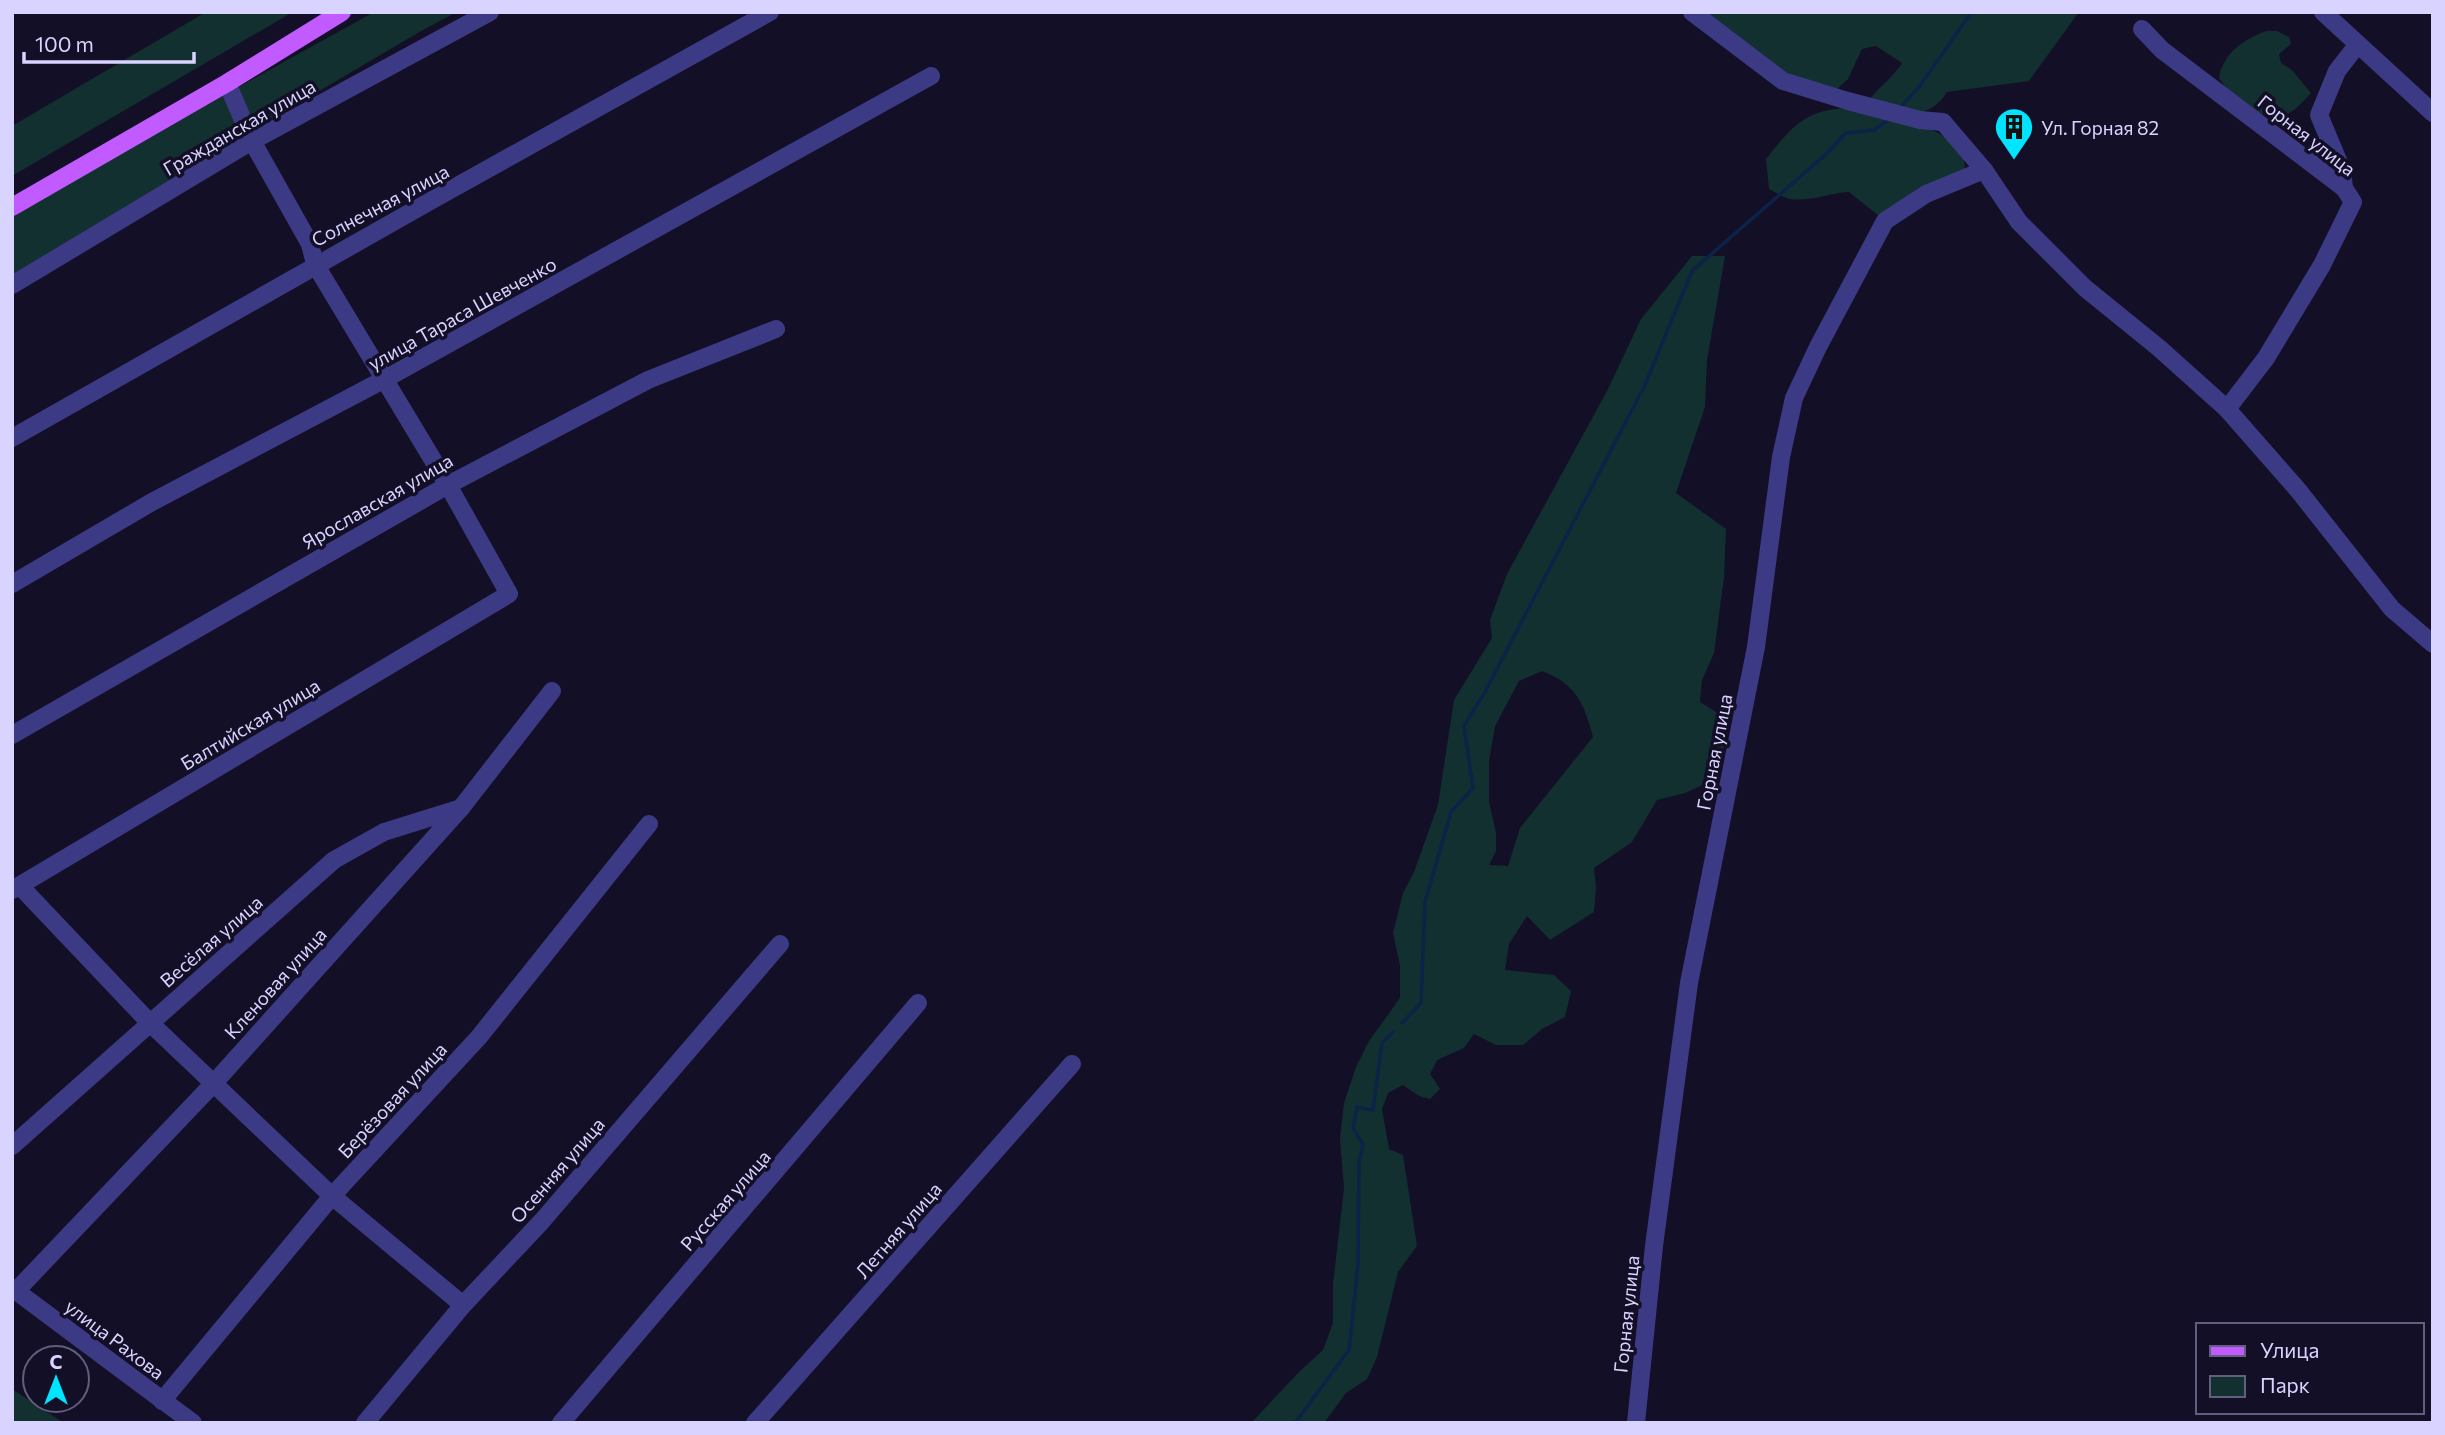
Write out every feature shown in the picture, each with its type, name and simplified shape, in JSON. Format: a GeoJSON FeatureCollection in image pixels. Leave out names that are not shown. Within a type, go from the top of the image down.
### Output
{"type":"FeatureCollection","features":[{"type":"Feature","properties":{"kind":"main road"},"geometry":{"type":"LineString","coordinates":[[12,207],[227,83],[342,12]]}},
{"type":"Feature","properties":{"kind":"street","name":"Гражданская улица"},"geometry":{"type":"LineString","coordinates":[[12,285],[253,141],[491,12]]}},
{"type":"Feature","properties":{"kind":"street","name":"Солнечная улица"},"geometry":{"type":"LineString","coordinates":[[12,438],[315,264],[770,12]]}},
{"type":"Feature","properties":{"kind":"street"},"geometry":{"type":"LineString","coordinates":[[1692,12],[1783,81],[1848,102],[1920,120],[1943,122],[1984,170],[2020,222],[2085,288],[2159,348],[2227,409],[2298,490],[2392,608],[2433,644]]}},
{"type":"Feature","properties":{"kind":"street"},"geometry":{"type":"LineString","coordinates":[[2323,12],[2433,113]]}},
{"type":"Feature","properties":{"kind":"street","name":"Горная улица"},"geometry":{"type":"LineString","coordinates":[[2142,29],[2162,50],[2344,188],[2353,202],[2322,265],[2266,358],[2227,409]]}},
{"type":"Feature","properties":{"kind":"street"},"geometry":{"type":"LineString","coordinates":[[2344,188],[2342,170],[2319,115],[2337,71],[2358,44]]}},
{"type":"Feature","properties":{"kind":"street","name":"улица Тараса Шевченко"},"geometry":{"type":"LineString","coordinates":[[12,584],[152,502],[385,379],[931,76]]}},
{"type":"Feature","properties":{"kind":"street"},"geometry":{"type":"LineString","coordinates":[[227,83],[253,141],[310,244],[315,264],[448,485]]}},
{"type":"Feature","properties":{"kind":"street","name":"Горная улица"},"geometry":{"type":"LineString","coordinates":[[1636,1423],[1654,1246],[1689,983],[1756,647],[1781,457],[1794,398],[1885,220],[1926,194],[1984,170]]}},
{"type":"Feature","properties":{"kind":"street","name":"Ярославская улица"},"geometry":{"type":"LineString","coordinates":[[12,735],[448,485],[648,380],[776,329]]}},
{"type":"Feature","properties":{"kind":"street","name":"Балтийская улица"},"geometry":{"type":"LineString","coordinates":[[16,888],[509,594],[448,485]]}},
{"type":"Feature","properties":{"kind":"street","name":"Кленовая улица"},"geometry":{"type":"LineString","coordinates":[[14,1290],[214,1083],[461,807],[552,691]]}},
{"type":"Feature","properties":{"kind":"street","name":"Весёлая улица"},"geometry":{"type":"LineString","coordinates":[[12,1146],[334,860],[384,832],[461,807]]}},
{"type":"Feature","properties":{"kind":"street","name":"Берёзовая улица"},"geometry":{"type":"LineString","coordinates":[[162,1401],[332,1196],[479,1037],[649,824]]}},
{"type":"Feature","properties":{"kind":"street"},"geometry":{"type":"LineString","coordinates":[[16,888],[149,1022],[332,1196],[463,1305]]}},
{"type":"Feature","properties":{"kind":"street","name":"Осенняя улица"},"geometry":{"type":"LineString","coordinates":[[365,1423],[463,1305],[542,1221],[780,944]]}},
{"type":"Feature","properties":{"kind":"street","name":"Русская улица"},"geometry":{"type":"LineString","coordinates":[[561,1423],[918,1003]]}},
{"type":"Feature","properties":{"kind":"street","name":"Летняя улица"},"geometry":{"type":"LineString","coordinates":[[755,1423],[1072,1064]]}},
{"type":"Feature","properties":{"kind":"street","name":"улица Рахова"},"geometry":{"type":"LineString","coordinates":[[14,1290],[193,1423]]}},
{"type":"Feature","properties":{"kind":"green space"},"geometry":{"type":"Polygon","coordinates":[[[206,12],[293,12],[12,176],[12,126],[206,12]]]}},
{"type":"Feature","properties":{"kind":"green space"},"geometry":{"type":"Polygon","coordinates":[[[374,12],[457,12],[253,130],[12,275],[12,217],[103,162],[374,12]]]}},
{"type":"Feature","properties":{"kind":"green space"},"geometry":{"type":"Polygon","coordinates":[[[1705,12],[2079,12],[2029,81],[1947,92],[1930,109],[1912,112],[1871,98],[1902,63],[1876,46],[1862,49],[1848,79],[1836,90],[1785,72],[1705,12]]]}},
{"type":"Feature","properties":{"kind":"green space"},"geometry":{"type":"Polygon","coordinates":[[[2266,31],[2277,31],[2289,37],[2291,44],[2279,54],[2281,63],[2292,70],[2311,93],[2292,111],[2276,117],[2248,107],[2231,93],[2219,78],[2225,61],[2235,48],[2266,31]]]}},
{"type":"Feature","properties":{"kind":"green space"},"geometry":{"type":"Polygon","coordinates":[[[1846,108],[1899,119],[1939,133],[1954,144],[1963,156],[1964,172],[1920,187],[1879,216],[1849,192],[1797,200],[1769,189],[1766,159],[1783,138],[1800,123],[1819,112],[1846,108]]]}},
{"type":"Feature","properties":{"kind":"green space"},"geometry":{"type":"Polygon","coordinates":[[[1692,256],[1725,256],[1707,360],[1705,407],[1676,493],[1726,529],[1724,577],[1714,653],[1702,680],[1700,702],[1730,724],[1716,779],[1685,793],[1657,800],[1632,842],[1594,868],[1594,912],[1550,940],[1527,916],[1509,944],[1505,970],[1554,975],[1571,991],[1565,1017],[1542,1029],[1523,1045],[1496,1045],[1474,1034],[1464,1048],[1437,1060],[1430,1074],[1440,1089],[1430,1099],[1419,1096],[1403,1085],[1388,1093],[1382,1109],[1389,1149],[1403,1155],[1417,1246],[1398,1272],[1377,1357],[1367,1379],[1346,1393],[1324,1423],[1251,1423],[1323,1350],[1333,1323],[1333,1284],[1344,1188],[1340,1139],[1344,1103],[1356,1067],[1369,1041],[1400,998],[1400,966],[1393,933],[1403,893],[1414,872],[1438,805],[1454,700],[1492,638],[1490,620],[1507,574],[1607,391],[1641,319],[1692,256]],[[1542,671],[1519,681],[1495,726],[1489,761],[1489,802],[1496,833],[1496,851],[1489,865],[1508,866],[1520,828],[1593,737],[1577,696],[1554,676],[1542,671]]]}},
{"type":"Feature","properties":{"kind":"green space"},"geometry":{"type":"Polygon","coordinates":[[[12,1389],[21,1395],[21,1414],[50,1414],[64,1423],[12,1423],[12,1389]]]}},
{"type":"Feature","properties":{"kind":"waterway"},"geometry":{"type":"LineString","coordinates":[[1900,108],[1919,87],[1969,16],[1969,12]]}},
{"type":"Feature","properties":{"kind":"waterway"},"geometry":{"type":"LineString","coordinates":[[1402,1023],[1421,1003],[1425,902],[1451,812],[1473,788],[1464,726],[1485,692],[1645,385],[1692,271],[1824,156],[1846,133],[1874,130],[1890,119]]}},
{"type":"Feature","properties":{"kind":"waterway"},"geometry":{"type":"LineString","coordinates":[[1295,1423],[1349,1350],[1358,1264],[1359,1162],[1363,1144],[1353,1128],[1357,1107],[1373,1110],[1382,1043],[1393,1032]]}},
{"type":"Feature","properties":{"kind":"place","name":"Ул. Горная 82"},"geometry":{"type":"Point","coordinates":[2014,161]}}]}
